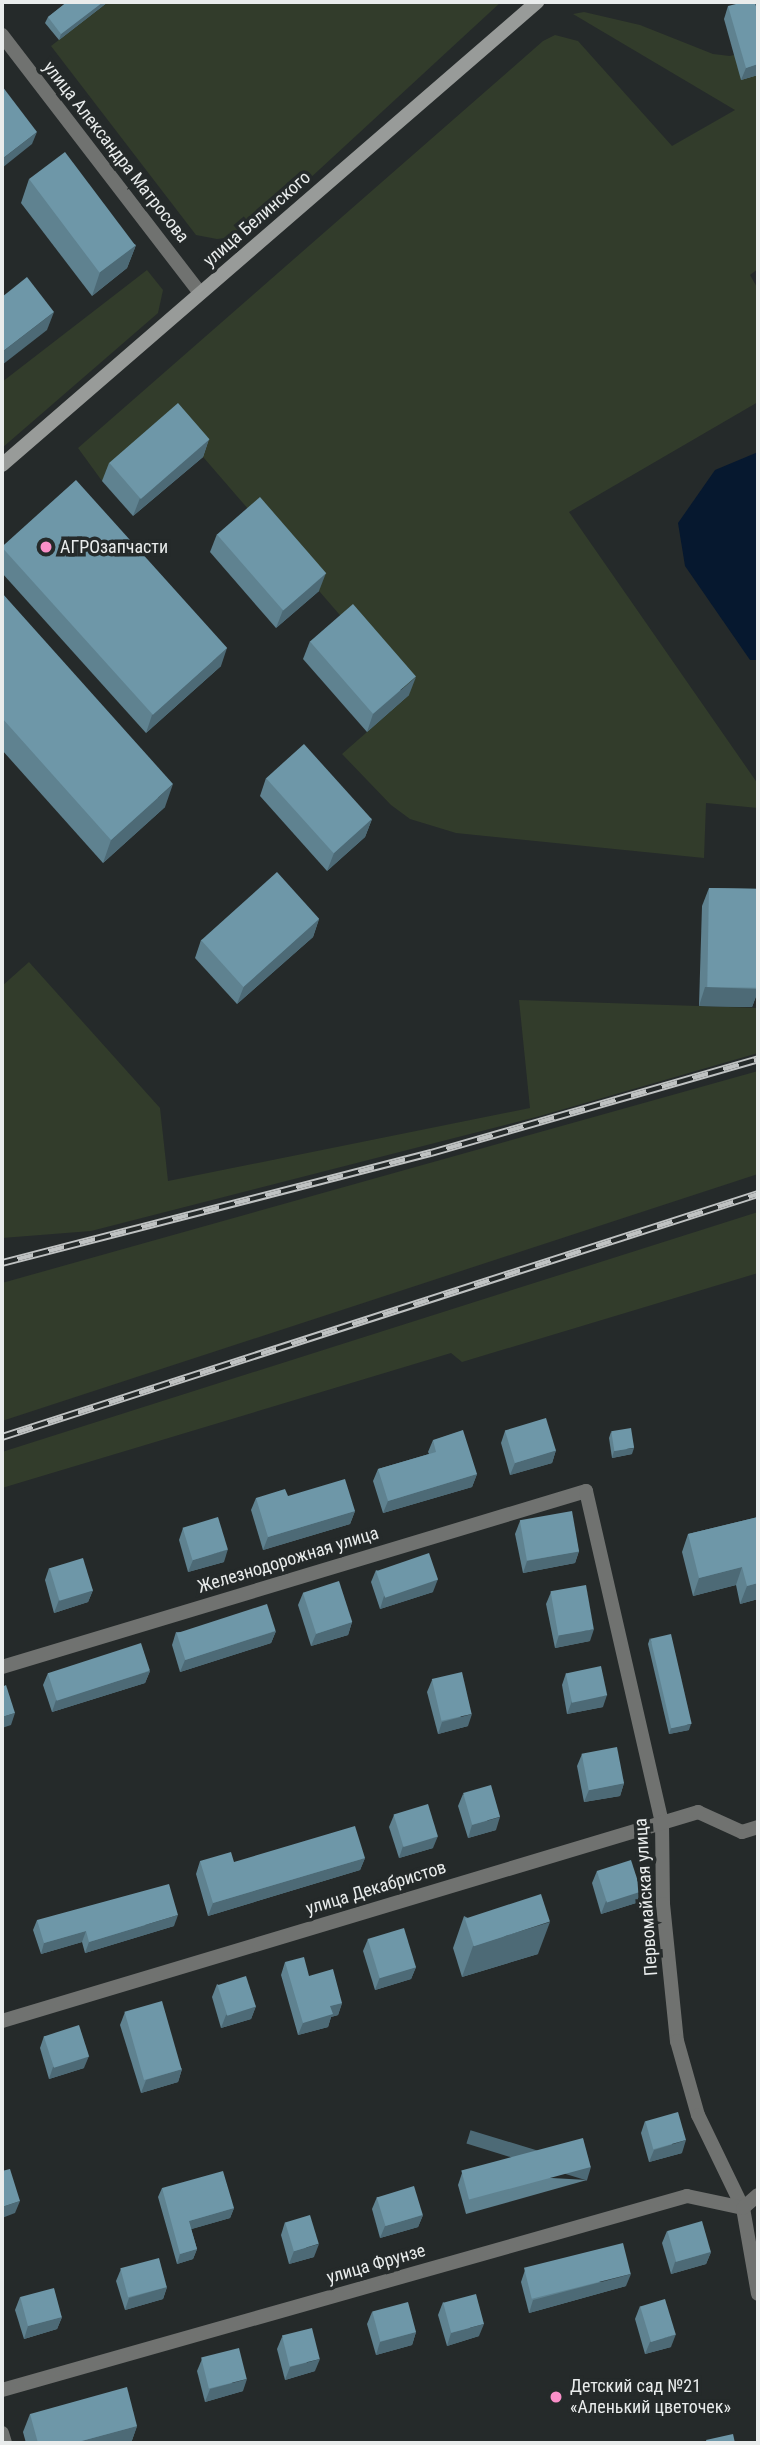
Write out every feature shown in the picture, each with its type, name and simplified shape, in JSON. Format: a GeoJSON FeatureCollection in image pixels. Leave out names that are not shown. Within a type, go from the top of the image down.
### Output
{"type":"FeatureCollection","features":[{"type":"Feature","properties":{"kind":"street","name":"улица Белинского"},"geometry":{"type":"LineString","coordinates":[[2,465],[537,2]]}},
{"type":"Feature","properties":{"kind":"street","name":"улица Александра Матросова"},"geometry":{"type":"LineString","coordinates":[[2,35],[200,293]]}},
{"type":"Feature","properties":{"kind":"street","name":"Железнодорожная улица"},"geometry":{"type":"LineString","coordinates":[[2,1667],[586,1491]]}},
{"type":"Feature","properties":{"kind":"street","name":"Первомайская улица"},"geometry":{"type":"LineString","coordinates":[[586,1491],[662,1822],[663,1904],[677,2041],[698,2115],[743,2208],[758,2294]]}},
{"type":"Feature","properties":{"kind":"street","name":"улица Декабристов"},"geometry":{"type":"LineString","coordinates":[[2,2021],[698,1812],[742,1832],[758,1827]]}},
{"type":"Feature","properties":{"kind":"street"},"geometry":{"type":"LineString","coordinates":[[743,2208],[758,2195]]}},
{"type":"Feature","properties":{"kind":"street","name":"улица Фрунзе"},"geometry":{"type":"LineString","coordinates":[[2,2390],[687,2196],[743,2208]]}},
{"type":"Feature","properties":{"kind":"street"},"geometry":{"type":"LineString","coordinates":[[2,2433],[5,2443]]}},
{"type":"Feature","properties":{"kind":"green space"},"geometry":{"type":"Polygon","coordinates":[[[108,2],[501,2],[268,217],[241,236],[217,239],[196,235],[51,46],[108,2]]]}},
{"type":"Feature","properties":{"kind":"green space"},"geometry":{"type":"Polygon","coordinates":[[[584,12],[640,25],[713,54],[730,56],[758,48],[758,269],[750,275],[758,289],[758,402],[569,512],[758,784],[758,808],[706,803],[704,858],[456,833],[410,819],[391,805],[342,754],[409,695],[172,421],[102,481],[78,448],[543,41],[555,35],[578,41],[672,146],[735,110],[573,14],[584,12]]]}},
{"type":"Feature","properties":{"kind":"green space"},"geometry":{"type":"Polygon","coordinates":[[[147,270],[163,290],[158,313],[2,448],[2,382],[147,270]]]}},
{"type":"Feature","properties":{"kind":"green space"},"geometry":{"type":"Polygon","coordinates":[[[29,962],[160,1108],[168,1181],[530,1108],[519,1000],[758,1008],[758,1053],[540,1116],[91,1231],[2,1238],[2,986],[29,962]]]}},
{"type":"Feature","properties":{"kind":"green space"},"geometry":{"type":"Polygon","coordinates":[[[758,1071],[758,1174],[2,1421],[2,1283],[758,1071]]]}},
{"type":"Feature","properties":{"kind":"green space"},"geometry":{"type":"Polygon","coordinates":[[[758,1212],[758,1273],[462,1362],[451,1353],[2,1488],[2,1452],[758,1212]]]}},
{"type":"Feature","properties":{"kind":"water"},"geometry":{"type":"Polygon","coordinates":[[[758,452],[758,660],[750,660],[685,566],[678,523],[715,470],[758,452]]]}},
{"type":"Feature","properties":{"kind":"building"},"geometry":{"type":"Polygon","coordinates":[[[67,2],[103,2],[61,34],[48,17],[67,2]]]}},
{"type":"Feature","properties":{"kind":"building"},"geometry":{"type":"Polygon","coordinates":[[[755,2],[758,15],[758,64],[746,68],[728,6],[755,2]]]}},
{"type":"Feature","properties":{"kind":"building"},"geometry":{"type":"Polygon","coordinates":[[[2,86],[37,132],[2,159],[2,86]]]}},
{"type":"Feature","properties":{"kind":"building"},"geometry":{"type":"Polygon","coordinates":[[[65,152],[135,245],[99,273],[29,179],[65,152]]]}},
{"type":"Feature","properties":{"kind":"building"},"geometry":{"type":"Polygon","coordinates":[[[27,277],[54,312],[2,352],[2,297],[27,277]]]}},
{"type":"Feature","properties":{"kind":"building"},"geometry":{"type":"Polygon","coordinates":[[[178,403],[209,439],[141,499],[109,463],[178,403]]]}},
{"type":"Feature","properties":{"kind":"building"},"geometry":{"type":"Polygon","coordinates":[[[76,480],[227,648],[153,715],[2,547],[76,480]]]}},
{"type":"Feature","properties":{"kind":"building"},"geometry":{"type":"Polygon","coordinates":[[[260,497],[326,573],[283,611],[217,534],[260,497]]]}},
{"type":"Feature","properties":{"kind":"building"},"geometry":{"type":"Polygon","coordinates":[[[2,593],[173,784],[111,840],[2,718],[2,593]]]}},
{"type":"Feature","properties":{"kind":"building"},"geometry":{"type":"Polygon","coordinates":[[[353,604],[416,676],[373,714],[310,641],[353,604]]]}},
{"type":"Feature","properties":{"kind":"building"},"geometry":{"type":"Polygon","coordinates":[[[304,744],[372,819],[334,853],[266,778],[304,744]]]}},
{"type":"Feature","properties":{"kind":"building"},"geometry":{"type":"Polygon","coordinates":[[[277,872],[319,919],[243,987],[201,940],[277,872]]]}},
{"type":"Feature","properties":{"kind":"building"},"geometry":{"type":"Polygon","coordinates":[[[709,888],[758,889],[756,988],[707,987],[709,888]]]}},
{"type":"Feature","properties":{"kind":"building"},"geometry":{"type":"Polygon","coordinates":[[[546,1418],[556,1451],[515,1463],[505,1431],[546,1418]]]}},
{"type":"Feature","properties":{"kind":"building"},"geometry":{"type":"Polygon","coordinates":[[[631,1428],[634,1448],[614,1451],[611,1431],[631,1428]]]}},
{"type":"Feature","properties":{"kind":"building"},"geometry":{"type":"Polygon","coordinates":[[[463,1430],[477,1474],[388,1501],[378,1469],[436,1452],[433,1440],[463,1430]]]}},
{"type":"Feature","properties":{"kind":"building"},"geometry":{"type":"Polygon","coordinates":[[[345,1479],[355,1511],[268,1537],[256,1498],[285,1489],[288,1496],[345,1479]]]}},
{"type":"Feature","properties":{"kind":"building"},"geometry":{"type":"Polygon","coordinates":[[[572,1511],[579,1551],[527,1561],[520,1520],[572,1511]]]}},
{"type":"Feature","properties":{"kind":"building"},"geometry":{"type":"Polygon","coordinates":[[[218,1517],[228,1550],[193,1560],[183,1528],[218,1517]]]}},
{"type":"Feature","properties":{"kind":"building"},"geometry":{"type":"Polygon","coordinates":[[[758,1517],[758,1583],[747,1586],[742,1567],[699,1578],[688,1534],[758,1517]]]}},
{"type":"Feature","properties":{"kind":"building"},"geometry":{"type":"Polygon","coordinates":[[[429,1553],[438,1579],[385,1598],[376,1571],[429,1553]]]}},
{"type":"Feature","properties":{"kind":"building"},"geometry":{"type":"Polygon","coordinates":[[[83,1558],[93,1591],[59,1601],[50,1568],[83,1558]]]}},
{"type":"Feature","properties":{"kind":"building"},"geometry":{"type":"Polygon","coordinates":[[[339,1581],[352,1622],[316,1634],[303,1593],[339,1581]]]}},
{"type":"Feature","properties":{"kind":"building"},"geometry":{"type":"Polygon","coordinates":[[[586,1585],[594,1629],[558,1636],[551,1591],[586,1585]]]}},
{"type":"Feature","properties":{"kind":"building"},"geometry":{"type":"Polygon","coordinates":[[[267,1604],[276,1631],[185,1660],[177,1633],[267,1604]]]}},
{"type":"Feature","properties":{"kind":"building"},"geometry":{"type":"Polygon","coordinates":[[[671,1634],[692,1724],[671,1728],[651,1639],[671,1634]]]}},
{"type":"Feature","properties":{"kind":"building"},"geometry":{"type":"Polygon","coordinates":[[[141,1643],[150,1671],[57,1701],[48,1673],[141,1643]]]}},
{"type":"Feature","properties":{"kind":"building"},"geometry":{"type":"Polygon","coordinates":[[[601,1666],[607,1695],[572,1703],[566,1673],[601,1666]]]}},
{"type":"Feature","properties":{"kind":"building"},"geometry":{"type":"Polygon","coordinates":[[[462,1672],[472,1714],[441,1721],[432,1679],[462,1672]]]}},
{"type":"Feature","properties":{"kind":"building"},"geometry":{"type":"Polygon","coordinates":[[[6,1685],[15,1713],[2,1717],[2,1687],[6,1685]]]}},
{"type":"Feature","properties":{"kind":"building"},"geometry":{"type":"Polygon","coordinates":[[[617,1747],[624,1783],[589,1790],[582,1754],[617,1747]]]}},
{"type":"Feature","properties":{"kind":"building"},"geometry":{"type":"Polygon","coordinates":[[[491,1785],[500,1817],[472,1825],[463,1793],[491,1785]]]}},
{"type":"Feature","properties":{"kind":"building"},"geometry":{"type":"Polygon","coordinates":[[[428,1804],[438,1837],[404,1847],[394,1815],[428,1804]]]}},
{"type":"Feature","properties":{"kind":"building"},"geometry":{"type":"Polygon","coordinates":[[[355,1826],[365,1858],[213,1903],[200,1861],[231,1852],[234,1862],[355,1826]]]}},
{"type":"Feature","properties":{"kind":"building"},"geometry":{"type":"Polygon","coordinates":[[[631,1860],[641,1891],[607,1903],[597,1871],[631,1860]]]}},
{"type":"Feature","properties":{"kind":"building"},"geometry":{"type":"Polygon","coordinates":[[[169,1884],[178,1915],[89,1942],[86,1931],[44,1943],[37,1920],[169,1884]]]}},
{"type":"Feature","properties":{"kind":"building"},"geometry":{"type":"Polygon","coordinates":[[[541,1894],[550,1922],[474,1946],[465,1919],[541,1894]]]}},
{"type":"Feature","properties":{"kind":"building"},"geometry":{"type":"Polygon","coordinates":[[[404,1928],[416,1967],[380,1978],[368,1939],[404,1928]]]}},
{"type":"Feature","properties":{"kind":"building"},"geometry":{"type":"Polygon","coordinates":[[[304,1957],[309,1976],[333,1969],[342,2003],[330,2006],[333,2014],[303,2023],[285,1962],[304,1957]]]}},
{"type":"Feature","properties":{"kind":"building"},"geometry":{"type":"Polygon","coordinates":[[[246,1976],[256,2006],[227,2016],[217,1985],[246,1976]]]}},
{"type":"Feature","properties":{"kind":"building"},"geometry":{"type":"Polygon","coordinates":[[[162,2001],[182,2069],[144,2080],[125,2012],[162,2001]]]}},
{"type":"Feature","properties":{"kind":"building"},"geometry":{"type":"Polygon","coordinates":[[[79,2025],[89,2056],[54,2068],[44,2036],[79,2025]]]}},
{"type":"Feature","properties":{"kind":"building"},"geometry":{"type":"Polygon","coordinates":[[[678,2112],[686,2140],[653,2149],[645,2121],[678,2112]]]}},
{"type":"Feature","properties":{"kind":"building"},"geometry":{"type":"Polygon","coordinates":[[[583,2138],[591,2167],[469,2200],[461,2171],[583,2138]]]}},
{"type":"Feature","properties":{"kind":"building"},"geometry":{"type":"Polygon","coordinates":[[[10,2169],[20,2201],[2,2207],[2,2171],[10,2169]]]}},
{"type":"Feature","properties":{"kind":"building"},"geometry":{"type":"Polygon","coordinates":[[[223,2171],[234,2208],[189,2221],[197,2249],[180,2254],[162,2188],[223,2171]]]}},
{"type":"Feature","properties":{"kind":"building"},"geometry":{"type":"Polygon","coordinates":[[[414,2186],[423,2215],[385,2226],[377,2197],[414,2186]]]}},
{"type":"Feature","properties":{"kind":"building"},"geometry":{"type":"Polygon","coordinates":[[[310,2215],[319,2244],[294,2251],[285,2223],[310,2215]]]}},
{"type":"Feature","properties":{"kind":"building"},"geometry":{"type":"Polygon","coordinates":[[[702,2221],[711,2252],[676,2262],[667,2231],[702,2221]]]}},
{"type":"Feature","properties":{"kind":"building"},"geometry":{"type":"Polygon","coordinates":[[[623,2243],[631,2274],[532,2299],[524,2268],[623,2243]]]}},
{"type":"Feature","properties":{"kind":"building"},"geometry":{"type":"Polygon","coordinates":[[[159,2258],[167,2287],[128,2297],[120,2268],[159,2258]]]}},
{"type":"Feature","properties":{"kind":"building"},"geometry":{"type":"Polygon","coordinates":[[[54,2288],[62,2317],[28,2326],[20,2297],[54,2288]]]}},
{"type":"Feature","properties":{"kind":"building"},"geometry":{"type":"Polygon","coordinates":[[[476,2294],[484,2324],[451,2333],[443,2303],[476,2294]]]}},
{"type":"Feature","properties":{"kind":"building"},"geometry":{"type":"Polygon","coordinates":[[[665,2299],[676,2334],[651,2342],[640,2307],[665,2299]]]}},
{"type":"Feature","properties":{"kind":"building"},"geometry":{"type":"Polygon","coordinates":[[[408,2302],[416,2332],[380,2342],[372,2312],[408,2302]]]}},
{"type":"Feature","properties":{"kind":"building"},"geometry":{"type":"Polygon","coordinates":[[[312,2328],[320,2359],[290,2367],[282,2335],[312,2328]]]}},
{"type":"Feature","properties":{"kind":"building"},"geometry":{"type":"Polygon","coordinates":[[[239,2348],[247,2379],[209,2388],[201,2357],[239,2348]]]}},
{"type":"Feature","properties":{"kind":"building"},"geometry":{"type":"Polygon","coordinates":[[[127,2387],[137,2426],[74,2443],[38,2443],[30,2414],[127,2387]]]}},
{"type":"Feature","properties":{"kind":"building"},"geometry":{"type":"Polygon","coordinates":[[[733,2434],[735,2443],[707,2443],[706,2440],[733,2434]]]}},
{"type":"Feature","properties":{"kind":"railway"},"geometry":{"type":"LineString","coordinates":[[2,1263],[431,1153],[758,1059]]}},
{"type":"Feature","properties":{"kind":"railway"},"geometry":{"type":"LineString","coordinates":[[2,1437],[758,1194]]}},
{"type":"Feature","properties":{"kind":"place","name":"АГРОзапчасти"},"geometry":{"type":"Point","coordinates":[46,547]}},
{"type":"Feature","properties":{"kind":"place","name":"Детский сад №21 «Аленький цветочек»"},"geometry":{"type":"Point","coordinates":[556,2397]}}]}
